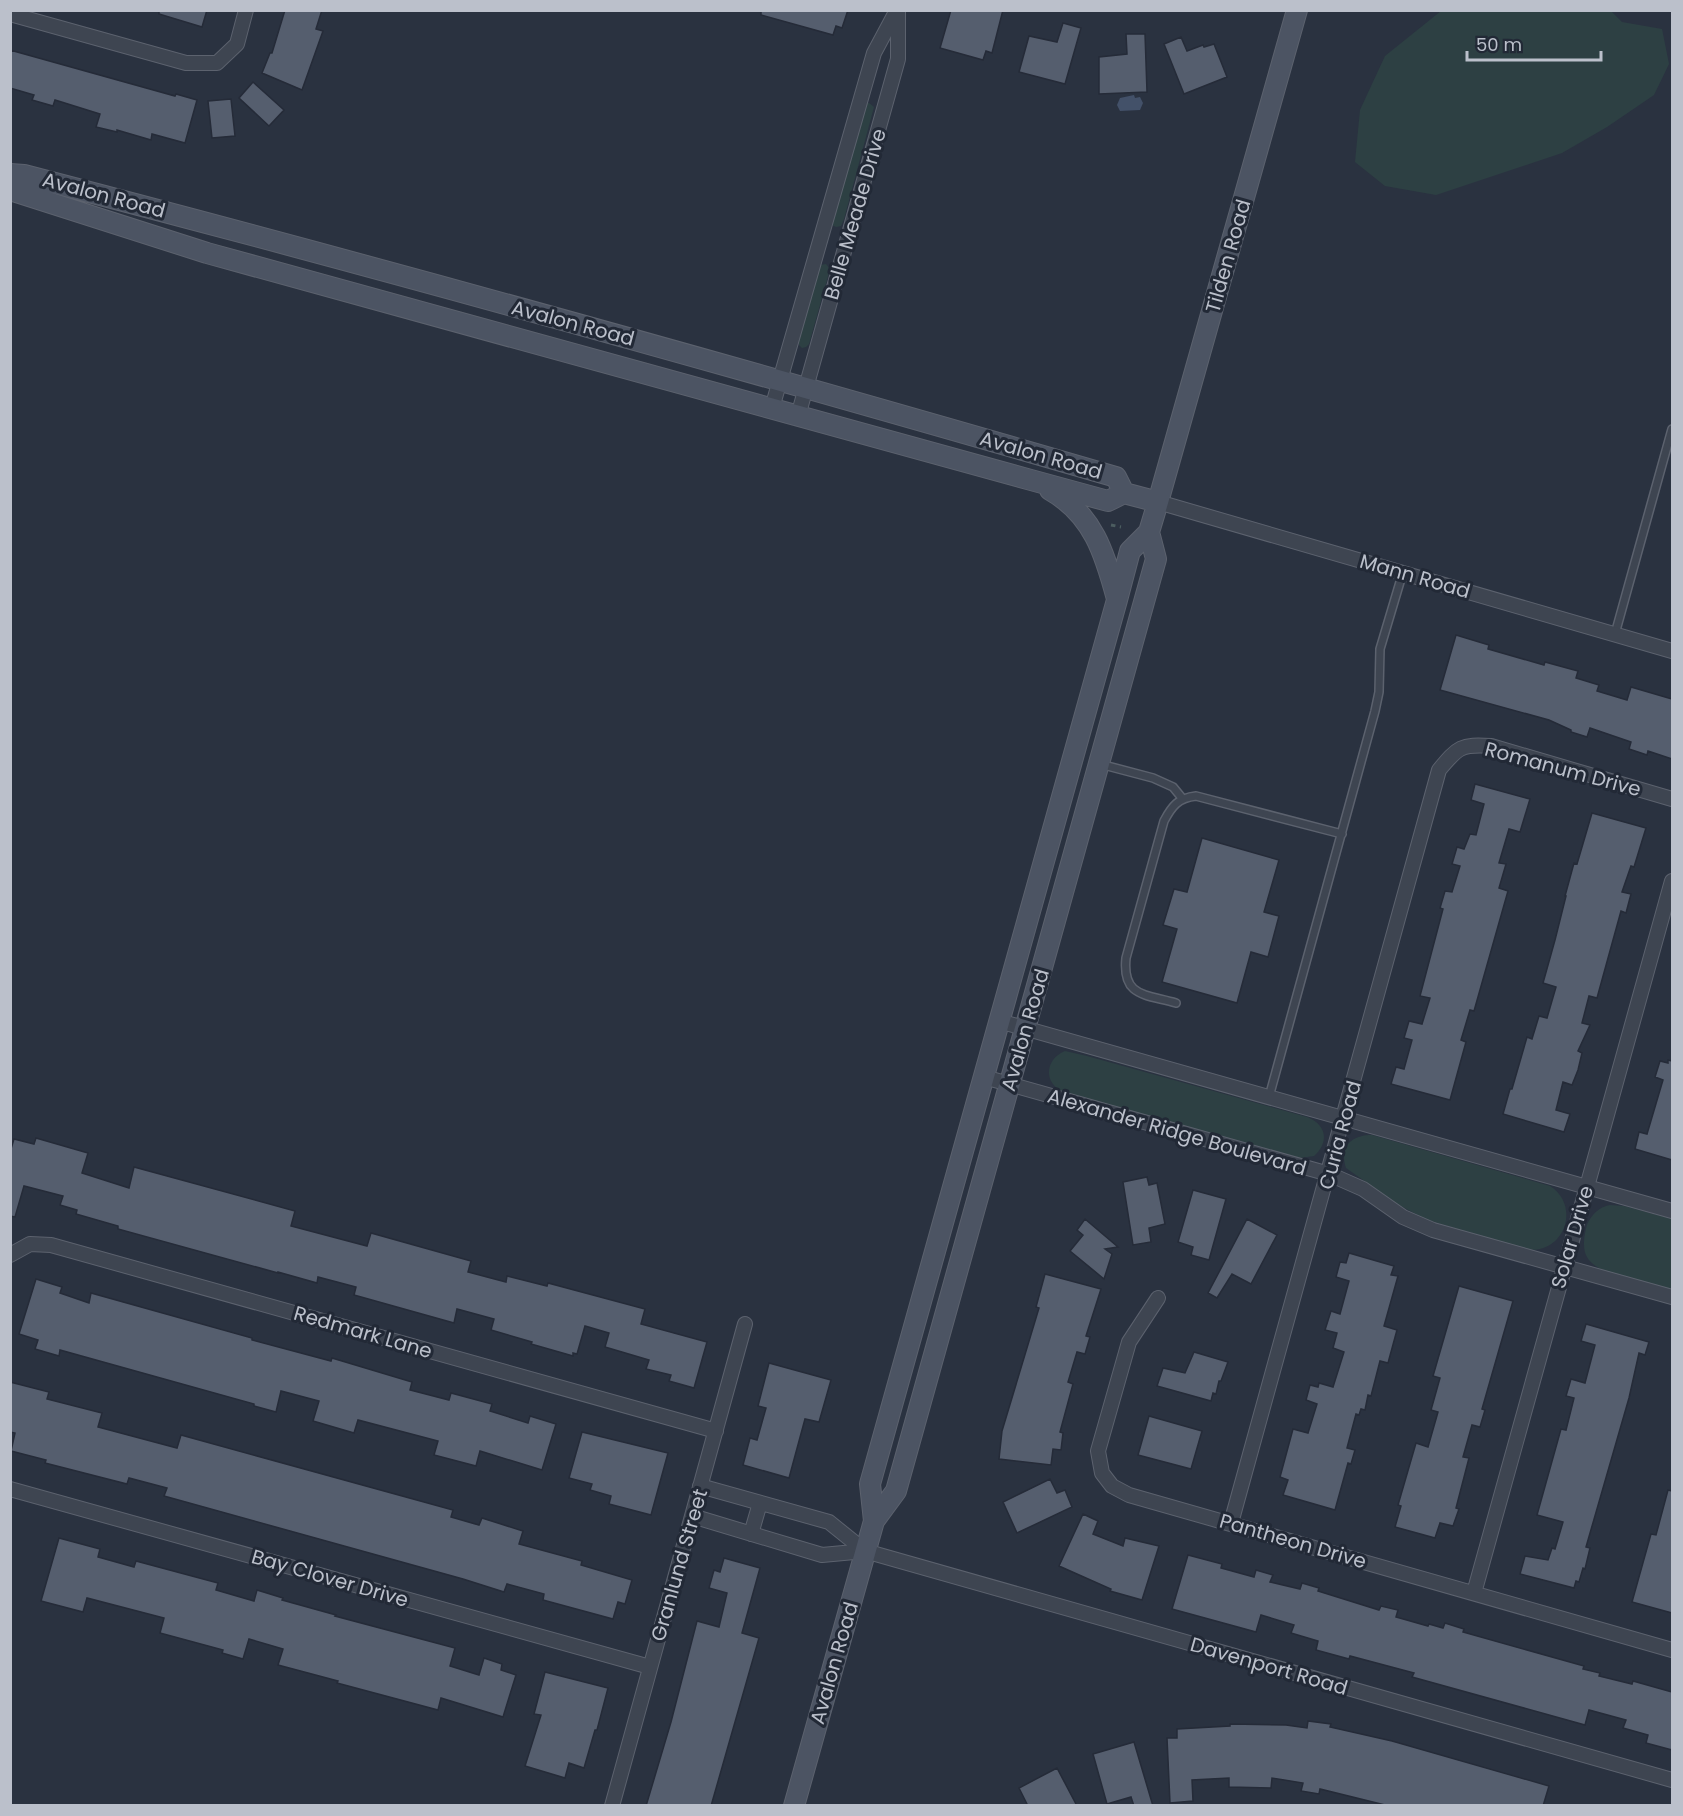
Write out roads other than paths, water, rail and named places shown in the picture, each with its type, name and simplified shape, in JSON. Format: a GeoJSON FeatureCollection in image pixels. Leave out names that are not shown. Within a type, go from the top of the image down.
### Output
{"type":"FeatureCollection","features":[{"type":"Feature","properties":{"kind":"main road","name":"Tilden Road"},"geometry":{"type":"LineString","coordinates":[[1158,502],[1297,10]]}},
{"type":"Feature","properties":{"kind":"main road","name":"Avalon Road"},"geometry":{"type":"LineString","coordinates":[[10,174],[24,175],[218,225],[806,387],[1116,477],[1124,493]]}},
{"type":"Feature","properties":{"kind":"main road","name":"Avalon Road"},"geometry":{"type":"LineString","coordinates":[[10,190],[207,253],[1108,501],[1124,493],[1158,502],[1149,532],[1131,551],[999,1021],[870,1484],[874,1521]]}},
{"type":"Feature","properties":{"kind":"main road"},"geometry":{"type":"LineString","coordinates":[[1032,480],[1065,499],[1088,524],[1102,551],[1117,600]]}},
{"type":"Feature","properties":{"kind":"main road","name":"Avalon Road"},"geometry":{"type":"LineString","coordinates":[[794,1806],[874,1521],[896,1491],[1026,1028],[1156,559],[1149,532]]}},
{"type":"Feature","properties":{"kind":"street"},"geometry":{"type":"LineString","coordinates":[[10,14],[186,63],[217,63],[237,44],[246,10]]}},
{"type":"Feature","properties":{"kind":"street","name":"Belle Meade Drive"},"geometry":{"type":"LineString","coordinates":[[772,408],[874,52],[897,10]]}},
{"type":"Feature","properties":{"kind":"street","name":"Belle Meade Drive"},"geometry":{"type":"LineString","coordinates":[[798,416],[898,59],[897,10]]}},
{"type":"Feature","properties":{"kind":"street"},"geometry":{"type":"LineString","coordinates":[[865,84],[889,91]]}},
{"type":"Feature","properties":{"kind":"street"},"geometry":{"type":"LineString","coordinates":[[820,241],[845,249]]}},
{"type":"Feature","properties":{"kind":"street","name":"Mann Road"},"geometry":{"type":"LineString","coordinates":[[1158,502],[1672,651]]}},
{"type":"Feature","properties":{"kind":"street","name":"Romanum Drive"},"geometry":{"type":"LineString","coordinates":[[1455,751],[1470,745],[1491,746],[1672,799]]}},
{"type":"Feature","properties":{"kind":"street","name":"Curia Road"},"geometry":{"type":"LineString","coordinates":[[1232,1523],[1439,770],[1455,751]]}},
{"type":"Feature","properties":{"kind":"street","name":"Solar Drive"},"geometry":{"type":"LineString","coordinates":[[1474,1593],[1672,881]]}},
{"type":"Feature","properties":{"kind":"street"},"geometry":{"type":"LineString","coordinates":[[999,1021],[1672,1210]]}},
{"type":"Feature","properties":{"kind":"street","name":"Alexander Ridge Boulevard"},"geometry":{"type":"LineString","coordinates":[[984,1077],[1329,1174],[1363,1189],[1403,1217],[1433,1230],[1672,1298]]}},
{"type":"Feature","properties":{"kind":"street","name":"Redmark Lane"},"geometry":{"type":"LineString","coordinates":[[10,1255],[30,1244],[51,1245],[716,1431]]}},
{"type":"Feature","properties":{"kind":"street","name":"Pantheon Drive"},"geometry":{"type":"LineString","coordinates":[[1158,1298],[1129,1342],[1098,1451],[1102,1473],[1112,1486],[1129,1495],[1672,1650]]}},
{"type":"Feature","properties":{"kind":"street","name":"Granlund Street"},"geometry":{"type":"LineString","coordinates":[[612,1806],[745,1324]]}},
{"type":"Feature","properties":{"kind":"street"},"geometry":{"type":"LineString","coordinates":[[700,1486],[829,1521],[865,1551]]}},
{"type":"Feature","properties":{"kind":"street","name":"Bay Clover Drive"},"geometry":{"type":"LineString","coordinates":[[10,1489],[650,1667]]}},
{"type":"Feature","properties":{"kind":"street"},"geometry":{"type":"LineString","coordinates":[[751,1534],[760,1503]]}},
{"type":"Feature","properties":{"kind":"street"},"geometry":{"type":"LineString","coordinates":[[692,1516],[822,1554],[865,1551]]}},
{"type":"Feature","properties":{"kind":"street","name":"Davenport Road"},"geometry":{"type":"LineString","coordinates":[[865,1551],[1672,1780]]}},
{"type":"Feature","properties":{"kind":"lane"},"geometry":{"type":"LineString","coordinates":[[1615,634],[1672,429]]}},
{"type":"Feature","properties":{"kind":"lane"},"geometry":{"type":"LineString","coordinates":[[1269,1097],[1375,711],[1380,649],[1402,572]]}},
{"type":"Feature","properties":{"kind":"lane"},"geometry":{"type":"LineString","coordinates":[[1099,764],[1153,778],[1173,787],[1182,798]]}},
{"type":"Feature","properties":{"kind":"lane"},"geometry":{"type":"LineString","coordinates":[[1176,1003],[1135,992],[1128,985],[1124,975],[1126,958],[1164,821],[1171,808],[1182,798],[1196,796],[1342,834]]}},
{"type":"Feature","properties":{"kind":"water"},"geometry":{"type":"Polygon","coordinates":[[[1134,95],[1135,98],[1140,97],[1143,103],[1140,110],[1120,111],[1117,105],[1120,98],[1134,95]]]}}]}
